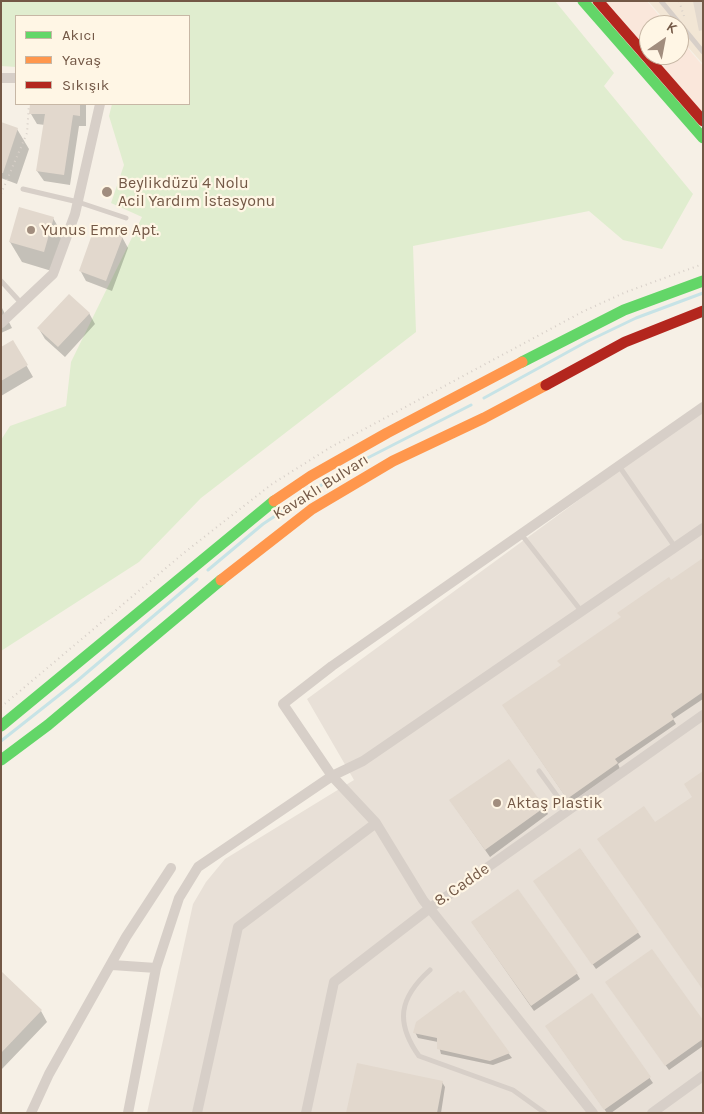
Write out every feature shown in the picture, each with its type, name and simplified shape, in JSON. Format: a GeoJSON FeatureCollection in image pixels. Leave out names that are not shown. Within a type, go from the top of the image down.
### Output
{"type":"FeatureCollection","features":[{"type":"Feature","properties":{"kind":"main road"},"geometry":{"type":"LineString","coordinates":[[584,1],[703,138]]}},
{"type":"Feature","properties":{"kind":"main road"},"geometry":{"type":"LineString","coordinates":[[598,1],[703,121]]}},
{"type":"Feature","properties":{"kind":"main road","name":"Kavaklı Bulvarı"},"geometry":{"type":"LineString","coordinates":[[1,726],[238,529],[280,496],[311,476],[387,433],[624,310],[703,281]]}},
{"type":"Feature","properties":{"kind":"main road","name":"Kavaklı Bulvarı"},"geometry":{"type":"LineString","coordinates":[[1,760],[48,725],[248,557],[312,509],[393,461],[484,418],[624,342],[703,311]]}},
{"type":"Feature","properties":{"kind":"street"},"geometry":{"type":"LineString","coordinates":[[1,78],[15,78]]}},
{"type":"Feature","properties":{"kind":"street"},"geometry":{"type":"LineString","coordinates":[[1,323],[53,274],[78,202],[100,105]]}},
{"type":"Feature","properties":{"kind":"street"},"geometry":{"type":"LineString","coordinates":[[593,1113],[430,908],[376,822],[332,776],[283,704],[332,666],[618,465],[702,410]]}},
{"type":"Feature","properties":{"kind":"street"},"geometry":{"type":"LineString","coordinates":[[128,1113],[156,968],[179,898],[198,866],[332,776],[364,761],[703,528]]}},
{"type":"Feature","properties":{"kind":"street","name":"8. Cadde"},"geometry":{"type":"LineString","coordinates":[[306,1113],[334,982],[430,908],[703,715]]}},
{"type":"Feature","properties":{"kind":"street"},"geometry":{"type":"LineString","coordinates":[[197,1113],[238,927],[376,822]]}},
{"type":"Feature","properties":{"kind":"street"},"geometry":{"type":"LineString","coordinates":[[31,1113],[48,1074],[146,905],[171,868]]}},
{"type":"Feature","properties":{"kind":"street"},"geometry":{"type":"LineString","coordinates":[[112,965],[156,968]]}},
{"type":"Feature","properties":{"kind":"street"},"geometry":{"type":"LineString","coordinates":[[652,1113],[703,1076]]}},
{"type":"Feature","properties":{"kind":"lane"},"geometry":{"type":"LineString","coordinates":[[661,1],[703,52]]}},
{"type":"Feature","properties":{"kind":"lane"},"geometry":{"type":"LineString","coordinates":[[22,189],[78,202],[126,218]]}},
{"type":"Feature","properties":{"kind":"lane"},"geometry":{"type":"LineString","coordinates":[[1,282],[22,304]]}},
{"type":"Feature","properties":{"kind":"lane"},"geometry":{"type":"LineString","coordinates":[[618,465],[675,547]]}},
{"type":"Feature","properties":{"kind":"lane"},"geometry":{"type":"LineString","coordinates":[[521,534],[582,612]]}},
{"type":"Feature","properties":{"kind":"lane"},"geometry":{"type":"LineString","coordinates":[[539,771],[568,811]]}},
{"type":"Feature","properties":{"kind":"lane"},"geometry":{"type":"LineString","coordinates":[[430,970],[416,983],[411,991],[402,1019],[404,1028],[419,1056],[513,1090],[545,1113]]}},
{"type":"Feature","properties":{"kind":"path"},"geometry":{"type":"LineString","coordinates":[[679,1],[683,15]]}},
{"type":"Feature","properties":{"kind":"path"},"geometry":{"type":"LineString","coordinates":[[1,194],[27,133],[29,105]]}},
{"type":"Feature","properties":{"kind":"shaded area"},"geometry":{"type":"Polygon","coordinates":[[[606,1],[647,1],[659,15],[639,15],[639,39],[606,1]]]}},
{"type":"Feature","properties":{"kind":"shaded area"},"geometry":{"type":"Polygon","coordinates":[[[648,1],[703,1],[703,64],[689,48],[689,15],[660,15],[648,1]]]}},
{"type":"Feature","properties":{"kind":"shaded area"},"geometry":{"type":"Polygon","coordinates":[[[689,50],[703,66],[703,113],[661,65],[689,65],[689,50]]]}},
{"type":"Feature","properties":{"kind":"shaded area"},"geometry":{"type":"Polygon","coordinates":[[[703,409],[703,1113],[147,1113],[193,904],[206,882],[225,859],[354,780],[307,699],[703,409]]]}},
{"type":"Feature","properties":{"kind":"green space"},"geometry":{"type":"Polygon","coordinates":[[[1,1],[555,1],[614,73],[604,86],[693,194],[662,249],[623,240],[589,211],[413,246],[416,332],[201,498],[139,562],[1,651],[1,440],[10,426],[66,406],[71,362],[142,217],[111,203],[124,165],[109,116],[112,105],[190,105],[190,15],[15,15],[15,67],[1,66],[1,1]]]}},
{"type":"Feature","properties":{"kind":"building"},"geometry":{"type":"Polygon","coordinates":[[[693,1],[703,1],[703,30],[699,31],[693,1]]]}},
{"type":"Feature","properties":{"kind":"building"},"geometry":{"type":"Polygon","coordinates":[[[30,105],[80,105],[80,116],[73,115],[64,175],[36,171],[45,114],[29,114],[30,105]]]}},
{"type":"Feature","properties":{"kind":"building"},"geometry":{"type":"Polygon","coordinates":[[[1,122],[18,128],[3,173],[1,173],[1,122]]]}},
{"type":"Feature","properties":{"kind":"building","name":"Yunus Emre Apt."},"geometry":{"type":"Polygon","coordinates":[[[19,207],[54,217],[44,252],[9,242],[19,207]]]}},
{"type":"Feature","properties":{"kind":"building"},"geometry":{"type":"Polygon","coordinates":[[[95,226],[123,236],[106,281],[79,271],[95,226]]]}},
{"type":"Feature","properties":{"kind":"building"},"geometry":{"type":"Polygon","coordinates":[[[69,294],[90,313],[58,347],[37,328],[69,294]]]}},
{"type":"Feature","properties":{"kind":"building"},"geometry":{"type":"Polygon","coordinates":[[[13,340],[28,365],[1,381],[1,347],[13,340]]]}},
{"type":"Feature","properties":{"kind":"building"},"geometry":{"type":"Polygon","coordinates":[[[703,558],[703,692],[671,714],[674,719],[615,759],[618,763],[567,799],[502,705],[561,665],[557,661],[621,617],[617,613],[669,577],[671,580],[703,558]]]}},
{"type":"Feature","properties":{"kind":"building","name":"Aktaş Plastik"},"geometry":{"type":"Polygon","coordinates":[[[509,759],[545,807],[485,850],[449,800],[509,759]]]}},
{"type":"Feature","properties":{"kind":"building"},"geometry":{"type":"Polygon","coordinates":[[[703,771],[703,990],[597,839],[644,806],[655,822],[692,797],[684,784],[703,771]]]}},
{"type":"Feature","properties":{"kind":"building"},"geometry":{"type":"Polygon","coordinates":[[[580,848],[639,932],[592,965],[533,881],[580,848]]]}},
{"type":"Feature","properties":{"kind":"building"},"geometry":{"type":"Polygon","coordinates":[[[518,889],[578,973],[531,1006],[471,922],[518,889]]]}},
{"type":"Feature","properties":{"kind":"building"},"geometry":{"type":"Polygon","coordinates":[[[652,949],[703,1020],[703,1039],[665,1066],[605,982],[652,949]]]}},
{"type":"Feature","properties":{"kind":"building"},"geometry":{"type":"Polygon","coordinates":[[[1,971],[42,1010],[1,1053],[1,971]]]}},
{"type":"Feature","properties":{"kind":"building"},"geometry":{"type":"Polygon","coordinates":[[[464,990],[510,1053],[490,1061],[437,1049],[437,1038],[413,1033],[416,1022],[458,991],[460,993],[464,990]]]}},
{"type":"Feature","properties":{"kind":"building"},"geometry":{"type":"Polygon","coordinates":[[[592,993],[651,1077],[604,1110],[545,1026],[592,993]]]}},
{"type":"Feature","properties":{"kind":"building"},"geometry":{"type":"Polygon","coordinates":[[[357,1063],[443,1081],[437,1113],[346,1113],[357,1063]]]}},
{"type":"Feature","properties":{"kind":"waterway"},"geometry":{"type":"LineString","coordinates":[[484,398],[586,342],[636,318],[703,293]]}},
{"type":"Feature","properties":{"kind":"waterway"},"geometry":{"type":"LineString","coordinates":[[208,570],[263,524],[344,470],[471,405]]}},
{"type":"Feature","properties":{"kind":"waterway"},"geometry":{"type":"LineString","coordinates":[[1,741],[77,681],[197,579]]}},
{"type":"Feature","properties":{"kind":"traffic: fast"},"geometry":{"type":"LineString","coordinates":[[583,1],[703,138]]}},
{"type":"Feature","properties":{"kind":"traffic: fast"},"geometry":{"type":"LineString","coordinates":[[522,362],[624,310],[703,281]]}},
{"type":"Feature","properties":{"kind":"traffic: fast"},"geometry":{"type":"LineString","coordinates":[[1,726],[274,501]]}},
{"type":"Feature","properties":{"kind":"traffic: fast"},"geometry":{"type":"LineString","coordinates":[[1,760],[48,725],[221,580]]}},
{"type":"Feature","properties":{"kind":"traffic: slow"},"geometry":{"type":"LineString","coordinates":[[274,501],[311,476],[387,433],[522,362]]}},
{"type":"Feature","properties":{"kind":"traffic: slow"},"geometry":{"type":"LineString","coordinates":[[221,580],[312,509],[393,461],[484,418],[546,385]]}},
{"type":"Feature","properties":{"kind":"traffic: jam"},"geometry":{"type":"LineString","coordinates":[[598,1],[703,121]]}},
{"type":"Feature","properties":{"kind":"traffic: jam"},"geometry":{"type":"LineString","coordinates":[[546,385],[625,342],[703,311]]}},
{"type":"Feature","properties":{"kind":"place","name":"Beylikdüzü 4 Nolu Acil Yardım İstasyonu"},"geometry":{"type":"Point","coordinates":[107,192]}},
{"type":"Feature","properties":{"kind":"place","name":"Yunus Emre Apt."},"geometry":{"type":"Point","coordinates":[31,230]}},
{"type":"Feature","properties":{"kind":"place","name":"Aktaş Plastik"},"geometry":{"type":"Point","coordinates":[497,803]}}]}
